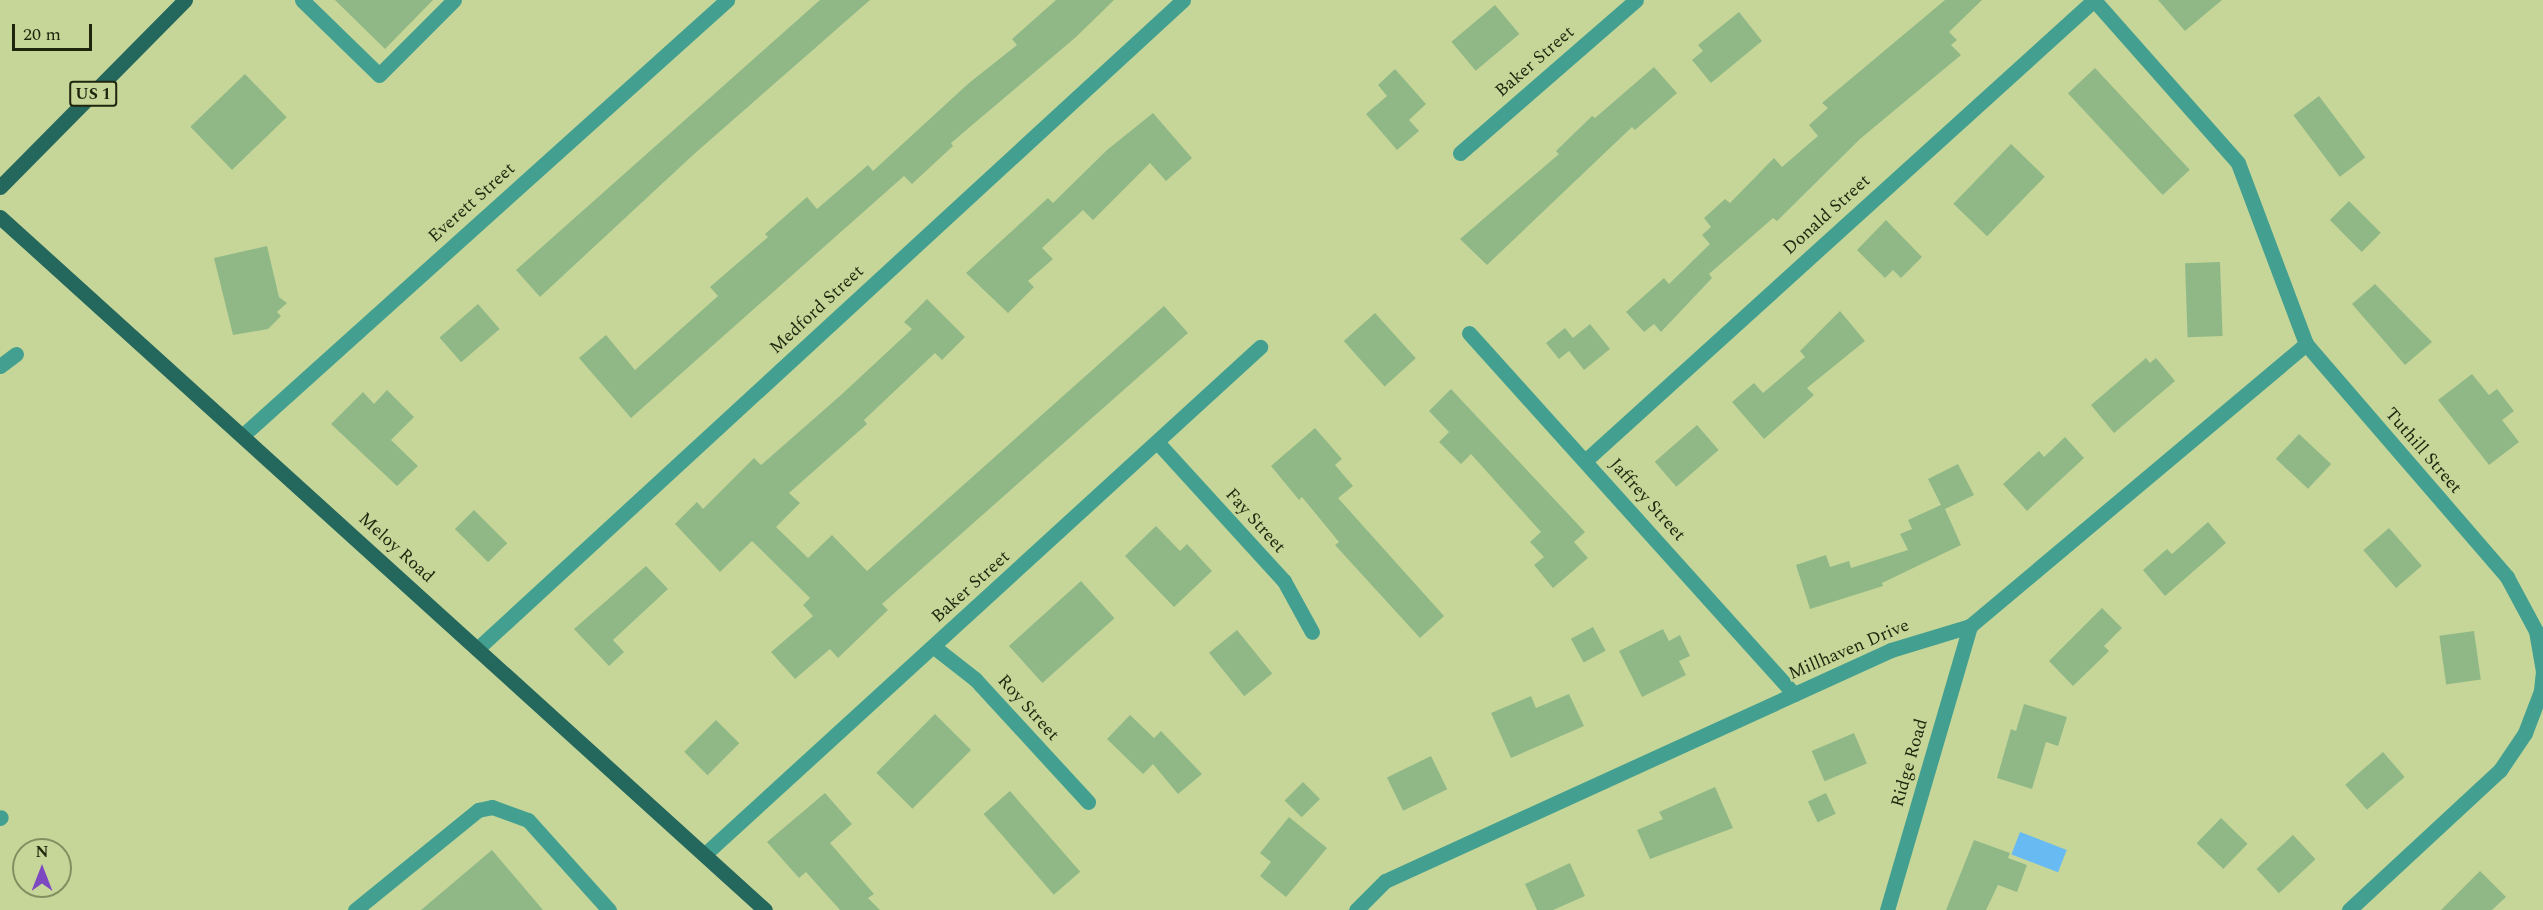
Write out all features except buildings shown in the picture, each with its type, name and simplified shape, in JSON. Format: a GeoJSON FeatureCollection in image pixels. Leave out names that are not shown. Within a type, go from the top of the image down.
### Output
{"type":"FeatureCollection","features":[{"type":"Feature","properties":{"kind":"main road","name":"US 1"},"geometry":{"type":"LineString","coordinates":[[0,188],[185,0]]}},
{"type":"Feature","properties":{"kind":"main road","name":"Meloy Road"},"geometry":{"type":"LineString","coordinates":[[0,217],[765,910]]}},
{"type":"Feature","properties":{"kind":"street"},"geometry":{"type":"LineString","coordinates":[[302,0],[379,75],[454,0]]}},
{"type":"Feature","properties":{"kind":"street","name":"Everett Street"},"geometry":{"type":"LineString","coordinates":[[243,435],[727,0]]}},
{"type":"Feature","properties":{"kind":"street","name":"Baker Street"},"geometry":{"type":"LineString","coordinates":[[1460,153],[1636,0]]}},
{"type":"Feature","properties":{"kind":"street","name":"Tuthill Street"},"geometry":{"type":"LineString","coordinates":[[2094,0],[2238,163],[2306,344],[2507,578],[2536,632],[2543,671],[2541,691],[2525,733],[2500,770],[2349,910]]}},
{"type":"Feature","properties":{"kind":"street","name":"Donald Street"},"geometry":{"type":"LineString","coordinates":[[1586,460],[2094,0]]}},
{"type":"Feature","properties":{"kind":"street","name":"Medford Street"},"geometry":{"type":"LineString","coordinates":[[477,649],[1179,2]]}},
{"type":"Feature","properties":{"kind":"street","name":"Jaffrey Street"},"geometry":{"type":"LineString","coordinates":[[1469,333],[1586,460],[1794,694]]}},
{"type":"Feature","properties":{"kind":"street","name":"Millhaven Drive"},"geometry":{"type":"LineString","coordinates":[[1356,910],[1385,881],[1891,650],[1970,626],[2306,344]]}},
{"type":"Feature","properties":{"kind":"street","name":"Baker Street"},"geometry":{"type":"LineString","coordinates":[[705,854],[1158,443],[1260,347]]}},
{"type":"Feature","properties":{"kind":"street"},"geometry":{"type":"LineString","coordinates":[[0,366],[16,354]]}},
{"type":"Feature","properties":{"kind":"street","name":"Fay Street"},"geometry":{"type":"LineString","coordinates":[[1158,443],[1284,582],[1312,632]]}},
{"type":"Feature","properties":{"kind":"street","name":"Ridge Road"},"geometry":{"type":"LineString","coordinates":[[1887,910],[1970,626]]}},
{"type":"Feature","properties":{"kind":"street","name":"Roy Street"},"geometry":{"type":"LineString","coordinates":[[934,646],[975,679],[1088,802]]}},
{"type":"Feature","properties":{"kind":"street"},"geometry":{"type":"LineString","coordinates":[[355,910],[478,810],[492,807],[528,820],[609,910]]}},
{"type":"Feature","properties":{"kind":"water"},"geometry":{"type":"Polygon","coordinates":[[[2020,832],[2067,850],[2058,872],[2011,854],[2020,832]]]}}]}
